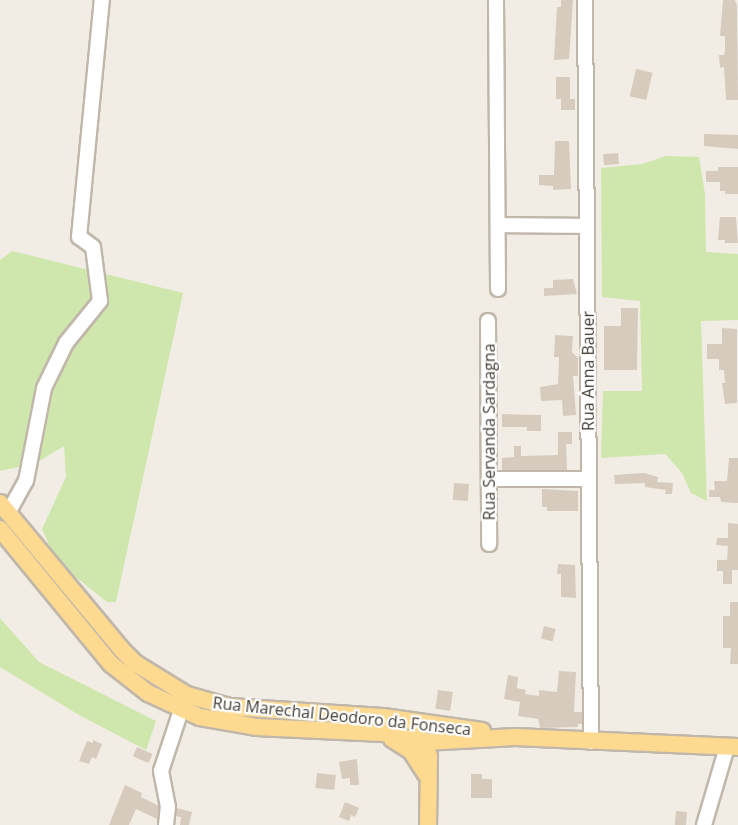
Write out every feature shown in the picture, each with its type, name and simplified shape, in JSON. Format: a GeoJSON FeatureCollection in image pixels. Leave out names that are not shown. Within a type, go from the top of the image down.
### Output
{"type":"FeatureCollection","features":[{"type":"Feature","properties":{"kind":"main road","name":"Rua Marechal Deodoro da Fonseca"},"geometry":{"type":"LineString","coordinates":[[3,512],[122,650],[184,703]]}},
{"type":"Feature","properties":{"kind":"main road","name":"Rua Marechal Deodoro da Fonseca"},"geometry":{"type":"LineString","coordinates":[[0,529],[111,664],[148,693],[184,703],[236,725],[383,725],[591,742],[732,747]]}},
{"type":"Feature","properties":{"kind":"main road"},"geometry":{"type":"LineString","coordinates":[[383,725],[406,728],[424,742]]}},
{"type":"Feature","properties":{"kind":"main road"},"geometry":{"type":"LineString","coordinates":[[383,725],[411,751],[428,775]]}},
{"type":"Feature","properties":{"kind":"main road"},"geometry":{"type":"LineString","coordinates":[[428,775],[447,731],[435,729],[424,742],[420,752],[428,775],[428,825]]}},
{"type":"Feature","properties":{"kind":"street"},"geometry":{"type":"LineString","coordinates":[[3,512],[26,481],[44,388],[66,343],[100,301],[93,248],[79,237],[102,0]]}},
{"type":"Feature","properties":{"kind":"street"},"geometry":{"type":"LineString","coordinates":[[496,0],[498,289]]}},
{"type":"Feature","properties":{"kind":"street","name":"Rua Anna Bauer"},"geometry":{"type":"LineString","coordinates":[[585,0],[591,742]]}},
{"type":"Feature","properties":{"kind":"street"},"geometry":{"type":"LineString","coordinates":[[498,225],[587,226]]}},
{"type":"Feature","properties":{"kind":"street","name":"Rua Servanda Sardagna"},"geometry":{"type":"LineString","coordinates":[[488,321],[489,544]]}},
{"type":"Feature","properties":{"kind":"street"},"geometry":{"type":"LineString","coordinates":[[489,479],[589,479]]}},
{"type":"Feature","properties":{"kind":"street"},"geometry":{"type":"LineString","coordinates":[[166,825],[168,807],[161,771],[184,703]]}},
{"type":"Feature","properties":{"kind":"street"},"geometry":{"type":"LineString","coordinates":[[704,825],[732,747]]}},
{"type":"Feature","properties":{"kind":"green space"},"geometry":{"type":"Polygon","coordinates":[[[666,156],[699,157],[705,194],[706,252],[738,254],[738,320],[701,321],[707,501],[691,493],[682,473],[665,454],[601,458],[603,391],[642,391],[640,301],[602,297],[601,168],[642,164],[666,156]]]}},
{"type":"Feature","properties":{"kind":"green space"},"geometry":{"type":"Polygon","coordinates":[[[12,251],[183,293],[116,602],[107,602],[57,562],[42,529],[66,477],[64,446],[36,463],[0,471],[0,260],[12,251]]]}},
{"type":"Feature","properties":{"kind":"green space"},"geometry":{"type":"Polygon","coordinates":[[[0,618],[39,662],[156,721],[146,750],[79,715],[0,667],[0,618]]]}},
{"type":"Feature","properties":{"kind":"building"},"geometry":{"type":"Polygon","coordinates":[[[561,0],[573,0],[569,59],[554,60],[557,7],[561,7],[561,0]]]}},
{"type":"Feature","properties":{"kind":"building"},"geometry":{"type":"Polygon","coordinates":[[[723,0],[735,0],[737,6],[738,100],[726,100],[724,67],[720,68],[719,55],[724,55],[725,51],[725,36],[720,36],[723,0]]]}},
{"type":"Feature","properties":{"kind":"building"},"geometry":{"type":"Polygon","coordinates":[[[636,69],[653,73],[646,100],[630,96],[636,69]]]}},
{"type":"Feature","properties":{"kind":"building"},"geometry":{"type":"Polygon","coordinates":[[[556,77],[570,77],[570,99],[575,99],[575,110],[561,110],[561,99],[556,99],[556,77]]]}},
{"type":"Feature","properties":{"kind":"building"},"geometry":{"type":"Polygon","coordinates":[[[704,134],[738,135],[738,149],[704,146],[704,134]]]}},
{"type":"Feature","properties":{"kind":"building"},"geometry":{"type":"Polygon","coordinates":[[[555,141],[569,141],[571,189],[553,190],[553,186],[539,185],[539,175],[554,175],[555,141]]]}},
{"type":"Feature","properties":{"kind":"building"},"geometry":{"type":"Polygon","coordinates":[[[618,153],[619,164],[604,165],[603,154],[618,153]]]}},
{"type":"Feature","properties":{"kind":"building"},"geometry":{"type":"Polygon","coordinates":[[[718,167],[738,167],[738,194],[725,194],[725,191],[720,191],[720,182],[706,182],[706,171],[718,171],[718,167]]]}},
{"type":"Feature","properties":{"kind":"building"},"geometry":{"type":"Polygon","coordinates":[[[720,217],[736,217],[738,243],[725,243],[725,240],[718,240],[720,217]]]}},
{"type":"Feature","properties":{"kind":"building"},"geometry":{"type":"Polygon","coordinates":[[[573,279],[577,294],[544,296],[544,288],[553,288],[553,280],[573,279]]]}},
{"type":"Feature","properties":{"kind":"building"},"geometry":{"type":"Polygon","coordinates":[[[621,308],[638,308],[637,370],[604,370],[604,326],[621,326],[621,308]]]}},
{"type":"Feature","properties":{"kind":"building"},"geometry":{"type":"Polygon","coordinates":[[[722,328],[737,329],[737,403],[725,404],[722,383],[725,383],[724,370],[719,370],[719,359],[707,359],[707,344],[722,344],[722,328]]]}},
{"type":"Feature","properties":{"kind":"building"},"geometry":{"type":"Polygon","coordinates":[[[555,335],[573,336],[572,352],[578,358],[578,376],[573,376],[576,415],[563,416],[562,400],[541,401],[540,387],[558,384],[559,357],[554,357],[555,335]]]}},
{"type":"Feature","properties":{"kind":"building"},"geometry":{"type":"Polygon","coordinates":[[[502,414],[541,415],[541,431],[527,431],[527,427],[502,427],[502,414]]]}},
{"type":"Feature","properties":{"kind":"building"},"geometry":{"type":"Polygon","coordinates":[[[558,432],[572,432],[572,444],[566,444],[567,470],[502,470],[502,458],[514,457],[514,446],[521,446],[521,456],[558,455],[558,432]]]}},
{"type":"Feature","properties":{"kind":"building"},"geometry":{"type":"Polygon","coordinates":[[[729,458],[738,458],[738,503],[721,502],[720,497],[709,497],[709,490],[715,490],[714,481],[727,481],[729,458]]]}},
{"type":"Feature","properties":{"kind":"building"},"geometry":{"type":"Polygon","coordinates":[[[644,473],[658,477],[657,482],[673,483],[672,494],[665,494],[666,490],[645,487],[645,483],[615,484],[614,475],[644,473]]]}},
{"type":"Feature","properties":{"kind":"building"},"geometry":{"type":"Polygon","coordinates":[[[454,483],[469,484],[468,501],[453,500],[454,483]]]}},
{"type":"Feature","properties":{"kind":"building"},"geometry":{"type":"Polygon","coordinates":[[[542,489],[578,491],[578,511],[547,511],[547,507],[542,507],[542,489]]]}},
{"type":"Feature","properties":{"kind":"building"},"geometry":{"type":"Polygon","coordinates":[[[728,523],[738,524],[738,570],[732,570],[732,584],[723,584],[723,571],[717,571],[717,560],[727,560],[728,546],[716,545],[717,538],[728,538],[728,523]]]}},
{"type":"Feature","properties":{"kind":"building"},"geometry":{"type":"Polygon","coordinates":[[[558,564],[575,565],[576,598],[561,597],[561,574],[557,574],[558,564]]]}},
{"type":"Feature","properties":{"kind":"building"},"geometry":{"type":"Polygon","coordinates":[[[730,602],[738,602],[738,664],[730,664],[731,648],[723,648],[723,616],[730,616],[730,602]]]}},
{"type":"Feature","properties":{"kind":"building"},"geometry":{"type":"Polygon","coordinates":[[[544,626],[556,629],[552,642],[541,639],[544,626]]]}},
{"type":"Feature","properties":{"kind":"building"},"geometry":{"type":"Polygon","coordinates":[[[559,671],[576,672],[574,712],[582,712],[582,724],[578,724],[578,727],[540,728],[538,719],[518,716],[520,702],[504,699],[508,675],[518,677],[517,688],[526,690],[525,694],[539,696],[539,690],[557,692],[559,671]]]}},
{"type":"Feature","properties":{"kind":"building"},"geometry":{"type":"Polygon","coordinates":[[[438,690],[453,692],[450,711],[435,709],[438,690]]]}},
{"type":"Feature","properties":{"kind":"building"},"geometry":{"type":"Polygon","coordinates":[[[93,740],[102,744],[96,759],[92,757],[89,764],[79,761],[87,741],[93,743],[93,740]]]}},
{"type":"Feature","properties":{"kind":"building"},"geometry":{"type":"Polygon","coordinates":[[[137,747],[153,754],[148,763],[133,756],[137,747]]]}},
{"type":"Feature","properties":{"kind":"building"},"geometry":{"type":"Polygon","coordinates":[[[357,759],[359,785],[350,785],[350,778],[342,779],[339,762],[357,759]]]}},
{"type":"Feature","properties":{"kind":"building"},"geometry":{"type":"Polygon","coordinates":[[[317,773],[336,775],[334,790],[315,788],[317,773]]]}},
{"type":"Feature","properties":{"kind":"building"},"geometry":{"type":"Polygon","coordinates":[[[471,774],[482,774],[482,779],[492,779],[492,798],[471,798],[471,774]]]}},
{"type":"Feature","properties":{"kind":"building"},"geometry":{"type":"Polygon","coordinates":[[[125,785],[142,793],[141,797],[159,806],[157,819],[136,809],[129,825],[109,825],[125,785]]]}},
{"type":"Feature","properties":{"kind":"building"},"geometry":{"type":"Polygon","coordinates":[[[345,802],[359,808],[355,817],[351,815],[349,821],[339,817],[345,802]]]}},
{"type":"Feature","properties":{"kind":"building"},"geometry":{"type":"Polygon","coordinates":[[[177,808],[192,812],[189,825],[180,825],[181,817],[176,816],[177,808]]]}},
{"type":"Feature","properties":{"kind":"building"},"geometry":{"type":"Polygon","coordinates":[[[676,811],[687,812],[686,825],[675,825],[676,811]]]}}]}
